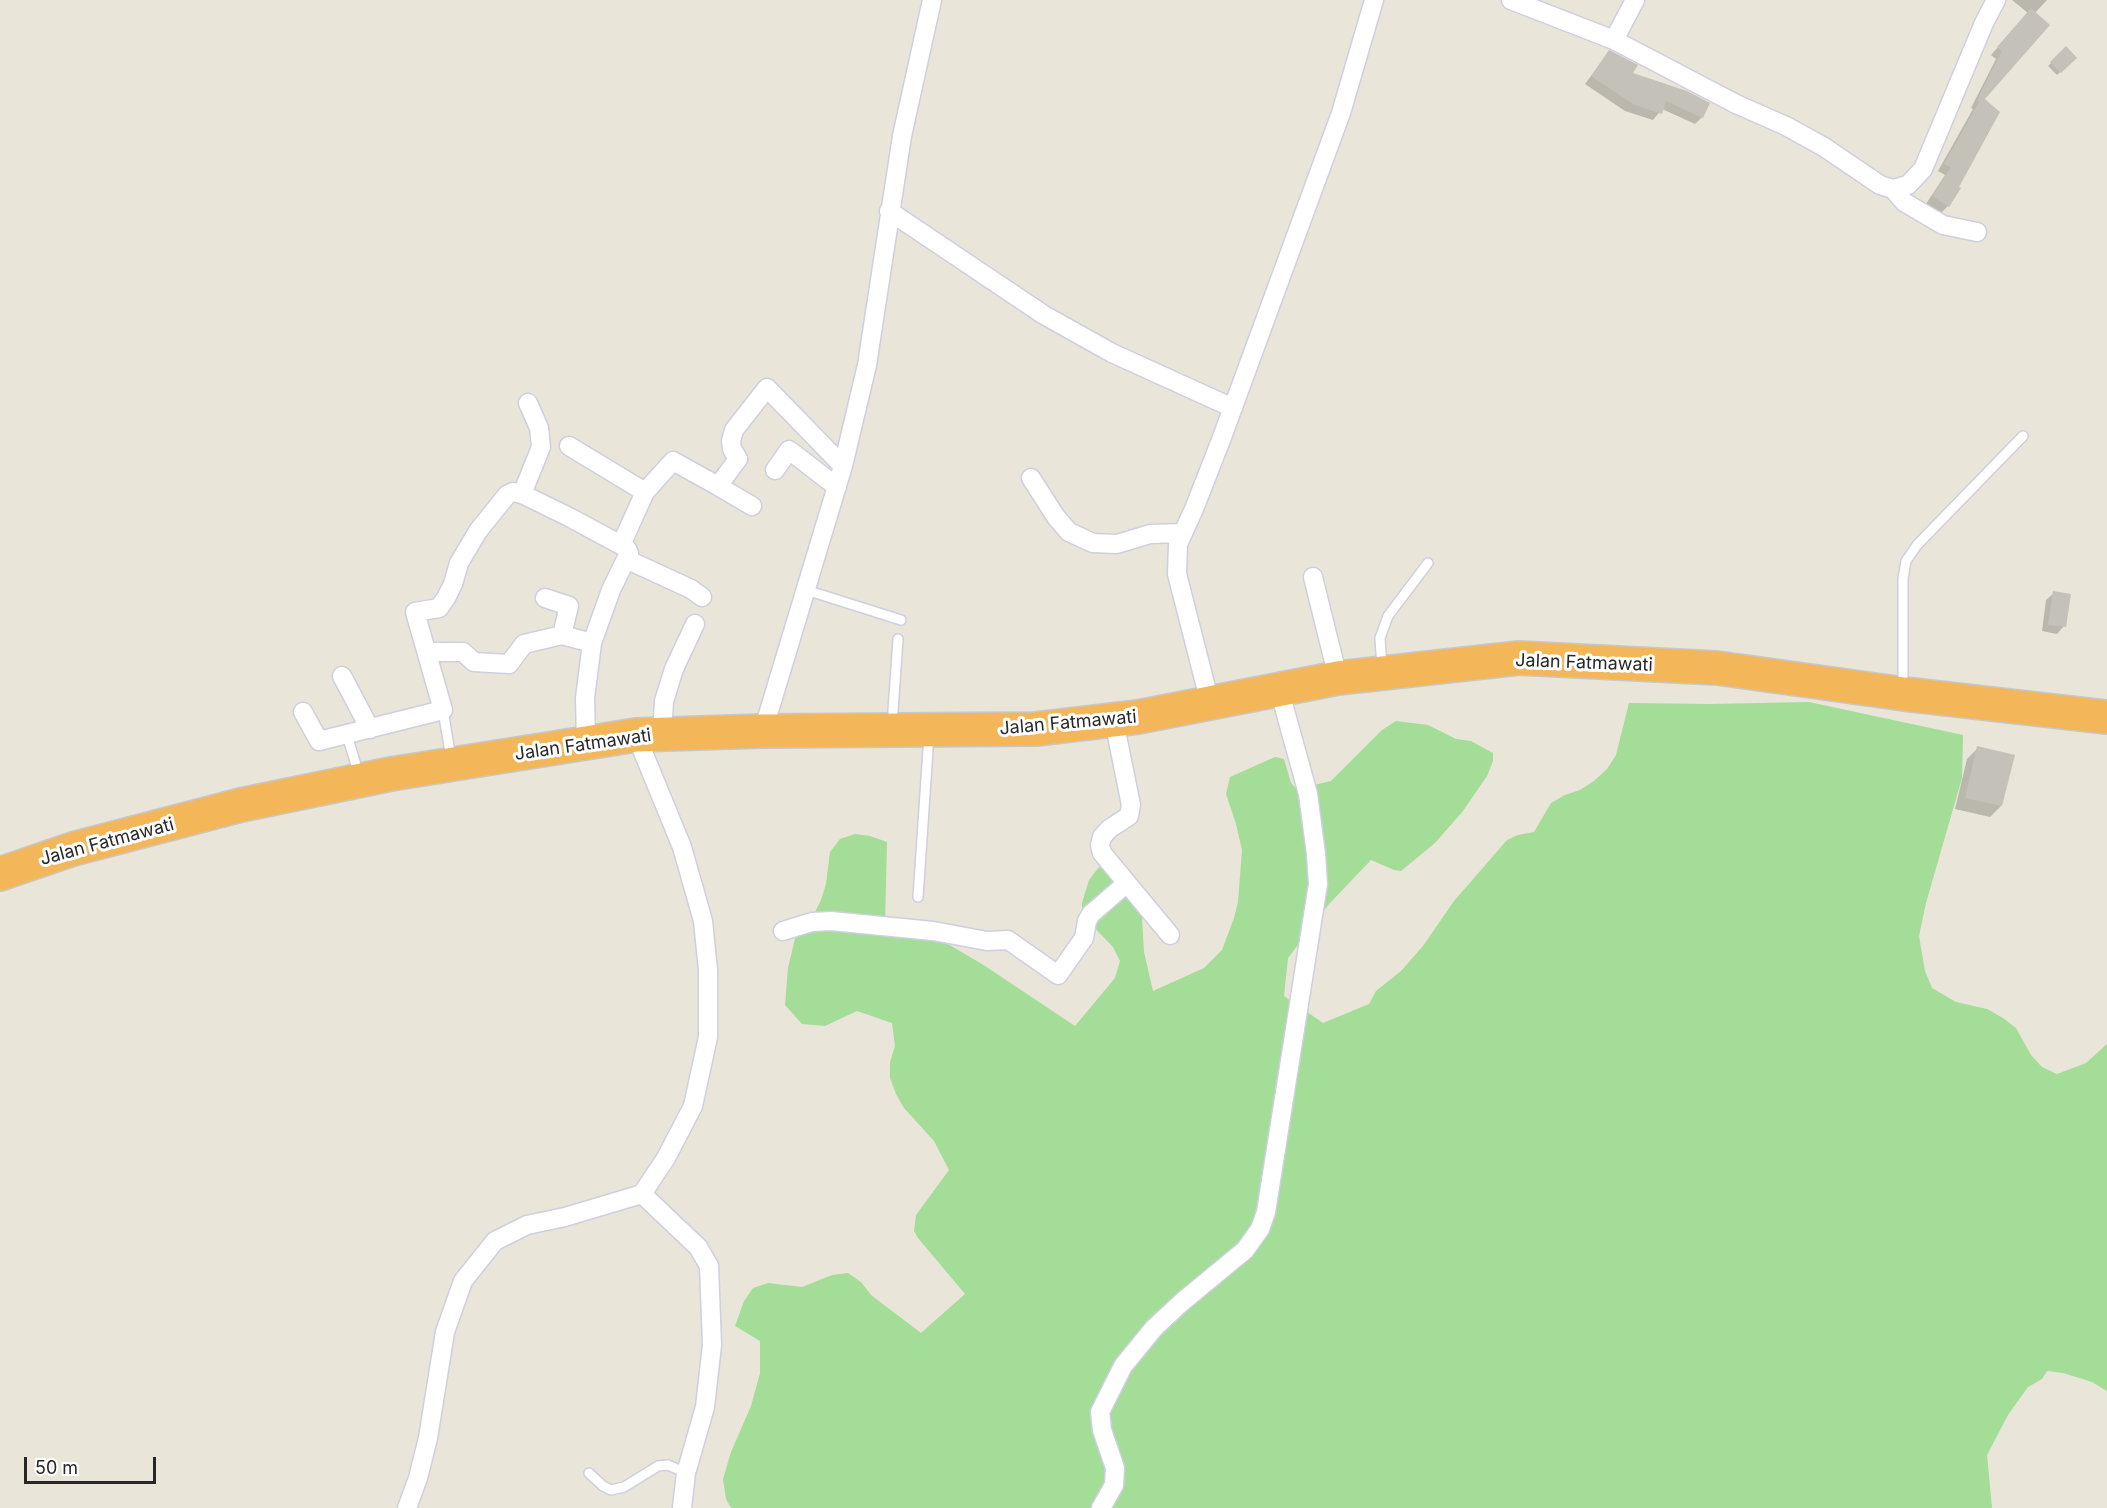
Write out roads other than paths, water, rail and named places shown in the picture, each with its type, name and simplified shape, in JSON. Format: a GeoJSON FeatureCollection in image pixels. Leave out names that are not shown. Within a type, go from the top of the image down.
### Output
{"type":"FeatureCollection","features":[{"type":"Feature","properties":{"kind":"highway","name":"Jalan Fatmawati"},"geometry":{"type":"LineString","coordinates":[[0,874],[73,849],[241,805],[452,764],[586,742],[649,734],[1036,729],[1114,721],[1338,678],[1518,658],[1717,668],[1904,694],[2107,717]]}},
{"type":"Feature","properties":{"kind":"street"},"geometry":{"type":"LineString","coordinates":[[763,731],[837,487],[867,365],[902,136],[932,0]]}},
{"type":"Feature","properties":{"kind":"street"},"geometry":{"type":"LineString","coordinates":[[1210,703],[1177,574],[1178,544],[1233,408],[1341,113],[1374,0]]}},
{"type":"Feature","properties":{"kind":"street"},"geometry":{"type":"LineString","coordinates":[[1511,0],[1614,40],[1736,104],[1786,126],[1824,147],[1880,185],[1893,189],[1908,185],[1923,169],[1984,23],[1996,0]]}},
{"type":"Feature","properties":{"kind":"street"},"geometry":{"type":"LineString","coordinates":[[1614,40],[1635,0]]}},
{"type":"Feature","properties":{"kind":"street"},"geometry":{"type":"LineString","coordinates":[[1893,189],[1904,202],[1943,225],[1977,232]]}},
{"type":"Feature","properties":{"kind":"street"},"geometry":{"type":"LineString","coordinates":[[889,211],[1044,315],[1112,353],[1233,408]]}},
{"type":"Feature","properties":{"kind":"street"},"geometry":{"type":"LineString","coordinates":[[718,486],[738,459],[730,441],[734,430],[767,388],[843,465]]}},
{"type":"Feature","properties":{"kind":"street"},"geometry":{"type":"LineString","coordinates":[[522,494],[541,447],[539,428],[528,403]]}},
{"type":"Feature","properties":{"kind":"street"},"geometry":{"type":"LineString","coordinates":[[568,446],[645,492]]}},
{"type":"Feature","properties":{"kind":"street"},"geometry":{"type":"LineString","coordinates":[[775,470],[789,450],[837,487]]}},
{"type":"Feature","properties":{"kind":"street"},"geometry":{"type":"LineString","coordinates":[[586,742],[585,698],[592,643],[645,492],[673,461],[752,506]]}},
{"type":"Feature","properties":{"kind":"street"},"geometry":{"type":"LineString","coordinates":[[1031,478],[1056,518],[1069,532],[1093,543],[1117,544],[1150,534],[1181,533]]}},
{"type":"Feature","properties":{"kind":"street"},"geometry":{"type":"LineString","coordinates":[[303,712],[319,741],[443,710],[415,612],[439,608],[450,591],[459,563],[478,531],[507,495],[513,492],[522,494],[702,597]]}},
{"type":"Feature","properties":{"kind":"street"},"geometry":{"type":"LineString","coordinates":[[1313,577],[1338,678]]}},
{"type":"Feature","properties":{"kind":"street"},"geometry":{"type":"LineString","coordinates":[[545,598],[569,606],[562,635]]}},
{"type":"Feature","properties":{"kind":"street"},"geometry":{"type":"LineString","coordinates":[[406,1508],[418,1478],[428,1438],[445,1332],[463,1281],[495,1241],[527,1225],[565,1217],[642,1194],[666,1158],[693,1106],[708,1037],[708,969],[703,921],[649,734],[694,624]]}},
{"type":"Feature","properties":{"kind":"street"},"geometry":{"type":"LineString","coordinates":[[427,652],[463,652],[474,662],[509,664],[524,644],[562,635],[592,643]]}},
{"type":"Feature","properties":{"kind":"street"},"geometry":{"type":"LineString","coordinates":[[342,676],[370,729]]}},
{"type":"Feature","properties":{"kind":"street"},"geometry":{"type":"LineString","coordinates":[[1101,1508],[1114,1485],[1115,1468],[1102,1430],[1100,1412],[1123,1366],[1154,1328],[1245,1250],[1260,1230],[1266,1212],[1317,884],[1316,854],[1308,794],[1279,688]]}},
{"type":"Feature","properties":{"kind":"street"},"geometry":{"type":"LineString","coordinates":[[1114,721],[1131,805],[1130,816],[1109,829],[1102,837],[1100,845],[1102,853],[1170,935]]}},
{"type":"Feature","properties":{"kind":"street"},"geometry":{"type":"LineString","coordinates":[[783,931],[812,922],[831,921],[933,931],[987,941],[1008,940],[1058,975],[1084,938],[1087,921],[1092,914],[1127,883]]}},
{"type":"Feature","properties":{"kind":"street"},"geometry":{"type":"LineString","coordinates":[[642,1194],[698,1247],[709,1266],[711,1345],[706,1396],[686,1473],[682,1508]]}},
{"type":"Feature","properties":{"kind":"lane"},"geometry":{"type":"LineString","coordinates":[[1904,694],[1903,579],[1906,561],[1917,545],[2023,436]]}},
{"type":"Feature","properties":{"kind":"lane"},"geometry":{"type":"LineString","coordinates":[[1382,674],[1380,638],[1388,616],[1428,563]]}},
{"type":"Feature","properties":{"kind":"lane"},"geometry":{"type":"LineString","coordinates":[[806,590],[901,620]]}},
{"type":"Feature","properties":{"kind":"lane"},"geometry":{"type":"LineString","coordinates":[[891,730],[898,639]]}},
{"type":"Feature","properties":{"kind":"lane"},"geometry":{"type":"LineString","coordinates":[[443,710],[452,764]]}},
{"type":"Feature","properties":{"kind":"lane"},"geometry":{"type":"LineString","coordinates":[[918,897],[929,730]]}},
{"type":"Feature","properties":{"kind":"lane"},"geometry":{"type":"LineString","coordinates":[[346,735],[360,781]]}},
{"type":"Feature","properties":{"kind":"lane"},"geometry":{"type":"LineString","coordinates":[[589,1473],[611,1490],[624,1487],[658,1467],[668,1465],[686,1473]]}}]}
